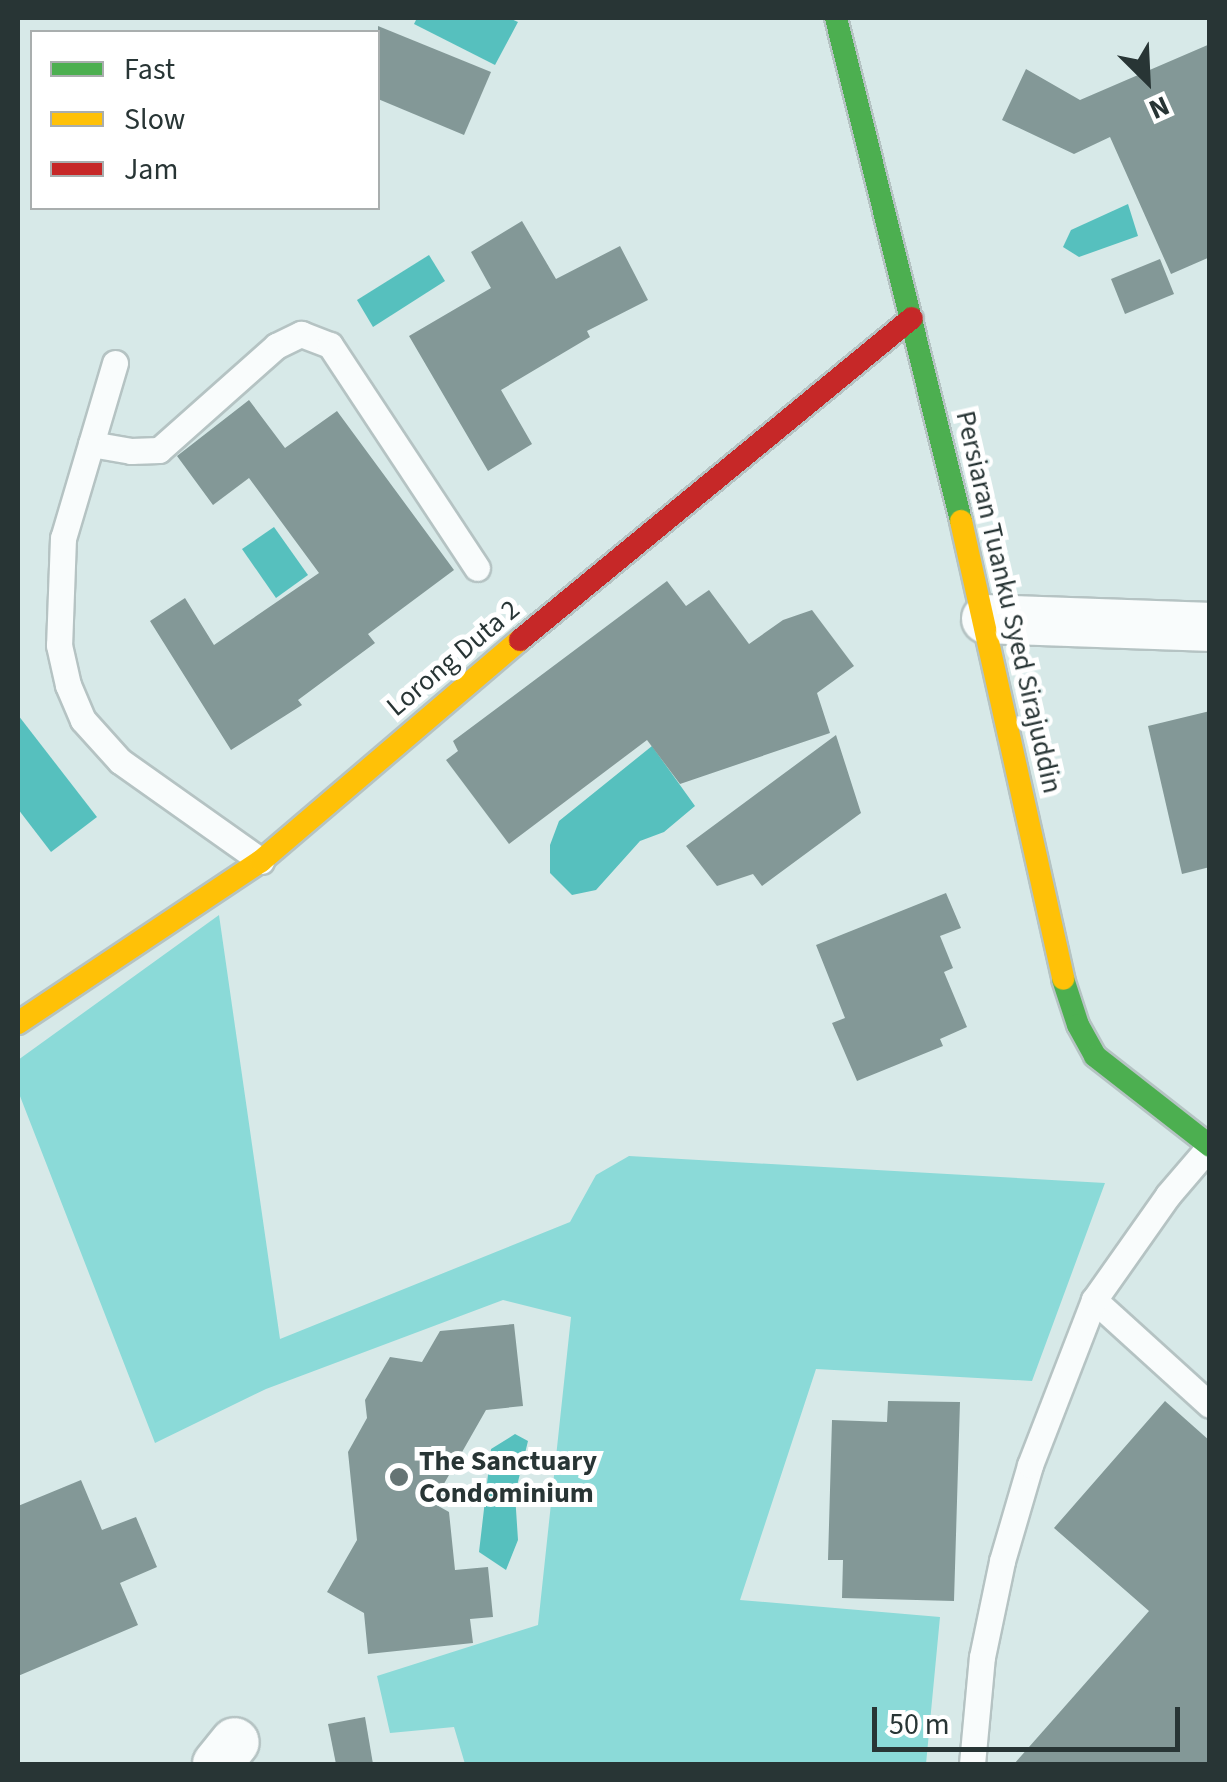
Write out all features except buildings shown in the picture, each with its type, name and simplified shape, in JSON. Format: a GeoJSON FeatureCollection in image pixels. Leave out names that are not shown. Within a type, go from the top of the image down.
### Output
{"type":"FeatureCollection","features":[{"type":"Feature","properties":{"kind":"street","name":"Persiaran Tuanku Syed Sirajuddin"},"geometry":{"type":"LineString","coordinates":[[836,18],[986,619],[1061,974],[1078,1025],[1095,1056],[1210,1146]]}},
{"type":"Feature","properties":{"kind":"street","name":"Lorong Duta 2"},"geometry":{"type":"LineString","coordinates":[[18,1023],[262,861],[533,629],[912,318]]}},
{"type":"Feature","properties":{"kind":"street"},"geometry":{"type":"LineString","coordinates":[[986,619],[1210,627]]}},
{"type":"Feature","properties":{"kind":"lane"},"geometry":{"type":"LineString","coordinates":[[91,444],[131,451],[159,450],[276,346],[301,334],[330,345],[477,568]]}},
{"type":"Feature","properties":{"kind":"lane"},"geometry":{"type":"LineString","coordinates":[[115,363],[63,538],[59,646],[68,685],[83,720],[120,761],[262,861]]}},
{"type":"Feature","properties":{"kind":"lane"},"geometry":{"type":"LineString","coordinates":[[972,1764],[982,1658],[1002,1560],[1030,1465],[1094,1300],[1168,1195],[1210,1146]]}},
{"type":"Feature","properties":{"kind":"lane"},"geometry":{"type":"LineString","coordinates":[[1094,1300],[1210,1405]]}},
{"type":"Feature","properties":{"kind":"shaded area"},"geometry":{"type":"Polygon","coordinates":[[[417,18],[509,18],[518,22],[495,65],[414,24],[417,18]]]}},
{"type":"Feature","properties":{"kind":"shaded area"},"geometry":{"type":"Polygon","coordinates":[[[1128,204],[1138,236],[1079,257],[1063,247],[1071,230],[1128,204]]]}},
{"type":"Feature","properties":{"kind":"shaded area"},"geometry":{"type":"Polygon","coordinates":[[[429,255],[445,281],[373,327],[357,300],[429,255]]]}},
{"type":"Feature","properties":{"kind":"shaded area"},"geometry":{"type":"Polygon","coordinates":[[[274,527],[308,575],[276,598],[242,549],[274,527]]]}},
{"type":"Feature","properties":{"kind":"shaded area"},"geometry":{"type":"Polygon","coordinates":[[[18,715],[97,817],[51,852],[18,809],[18,715]]]}},
{"type":"Feature","properties":{"kind":"shaded area"},"geometry":{"type":"Polygon","coordinates":[[[652,746],[695,806],[664,832],[640,841],[596,890],[572,895],[550,873],[550,845],[559,821],[652,746]]]}},
{"type":"Feature","properties":{"kind":"shaded area"},"geometry":{"type":"Polygon","coordinates":[[[219,915],[280,1339],[570,1222],[596,1175],[629,1156],[1105,1183],[1032,1381],[816,1369],[740,1600],[940,1617],[926,1764],[465,1764],[454,1727],[390,1733],[377,1676],[538,1625],[571,1317],[503,1300],[266,1389],[155,1443],[18,1091],[18,1060],[219,915]]]}},
{"type":"Feature","properties":{"kind":"shaded area"},"geometry":{"type":"Polygon","coordinates":[[[515,1434],[528,1441],[515,1494],[518,1540],[506,1570],[479,1552],[491,1449],[515,1434]]]}},
{"type":"Feature","properties":{"kind":"traffic: fast"},"geometry":{"type":"LineString","coordinates":[[836,18],[961,521]]}},
{"type":"Feature","properties":{"kind":"traffic: fast"},"geometry":{"type":"LineString","coordinates":[[1063,979],[1078,1025],[1095,1056],[1210,1146]]}},
{"type":"Feature","properties":{"kind":"traffic: slow"},"geometry":{"type":"LineString","coordinates":[[961,521],[1063,979]]}},
{"type":"Feature","properties":{"kind":"traffic: slow"},"geometry":{"type":"LineString","coordinates":[[18,1023],[261,861],[520,640]]}},
{"type":"Feature","properties":{"kind":"traffic: jam"},"geometry":{"type":"LineString","coordinates":[[520,640],[912,318]]}},
{"type":"Feature","properties":{"kind":"place","name":"The Sanctuary Condominium"},"geometry":{"type":"Point","coordinates":[399,1477]}}]}
